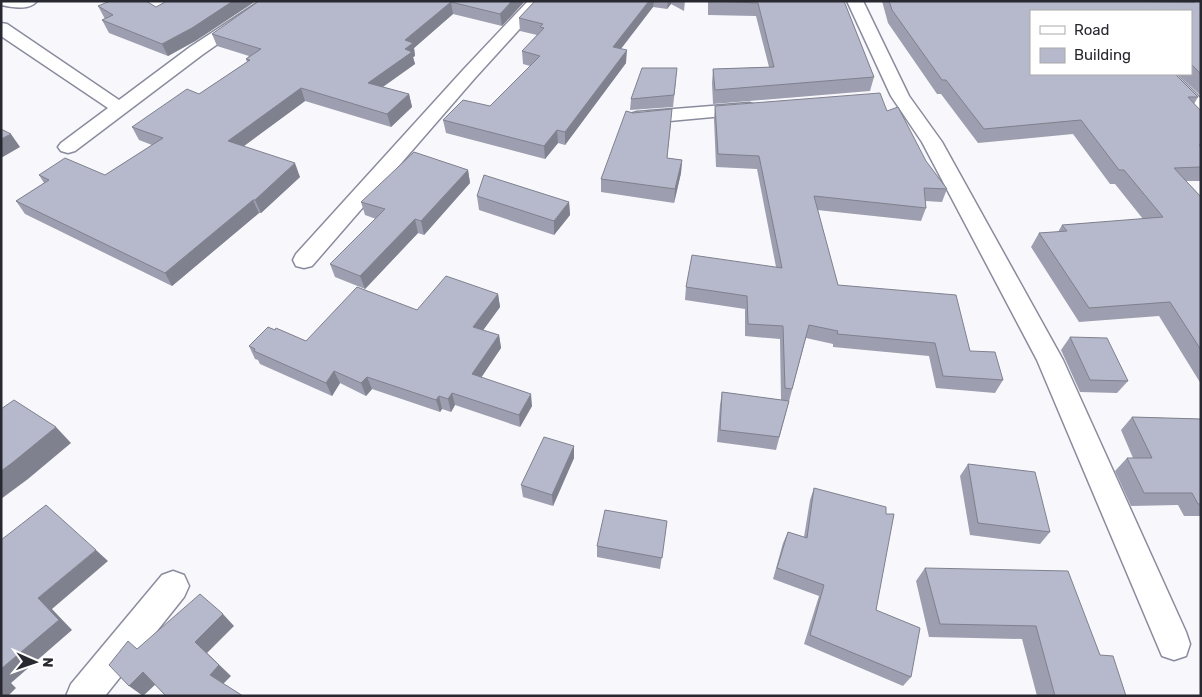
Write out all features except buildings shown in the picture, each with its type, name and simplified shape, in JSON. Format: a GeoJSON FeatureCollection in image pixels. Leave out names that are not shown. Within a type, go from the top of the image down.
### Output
{"type":"FeatureCollection","features":[{"type":"Feature","properties":{"kind":"street"},"geometry":{"type":"LineString","coordinates":[[6,1],[24,3],[30,1]]}},
{"type":"Feature","properties":{"kind":"street"},"geometry":{"type":"LineString","coordinates":[[68,147],[196,51],[271,1]]}},
{"type":"Feature","properties":{"kind":"street"},"geometry":{"type":"LineString","coordinates":[[304,260],[469,74],[537,1]]}},
{"type":"Feature","properties":{"kind":"street"},"geometry":{"type":"LineString","coordinates":[[855,1],[890,97],[932,142],[1050,360],[1174,644]]}},
{"type":"Feature","properties":{"kind":"street"},"geometry":{"type":"LineString","coordinates":[[1,28],[121,109]]}},
{"type":"Feature","properties":{"kind":"street"},"geometry":{"type":"LineString","coordinates":[[1167,75],[1201,110]]}},
{"type":"Feature","properties":{"kind":"street"},"geometry":{"type":"LineString","coordinates":[[632,118],[763,108]]}},
{"type":"Feature","properties":{"kind":"street"},"geometry":{"type":"LineString","coordinates":[[83,696],[173,586]]}}]}
